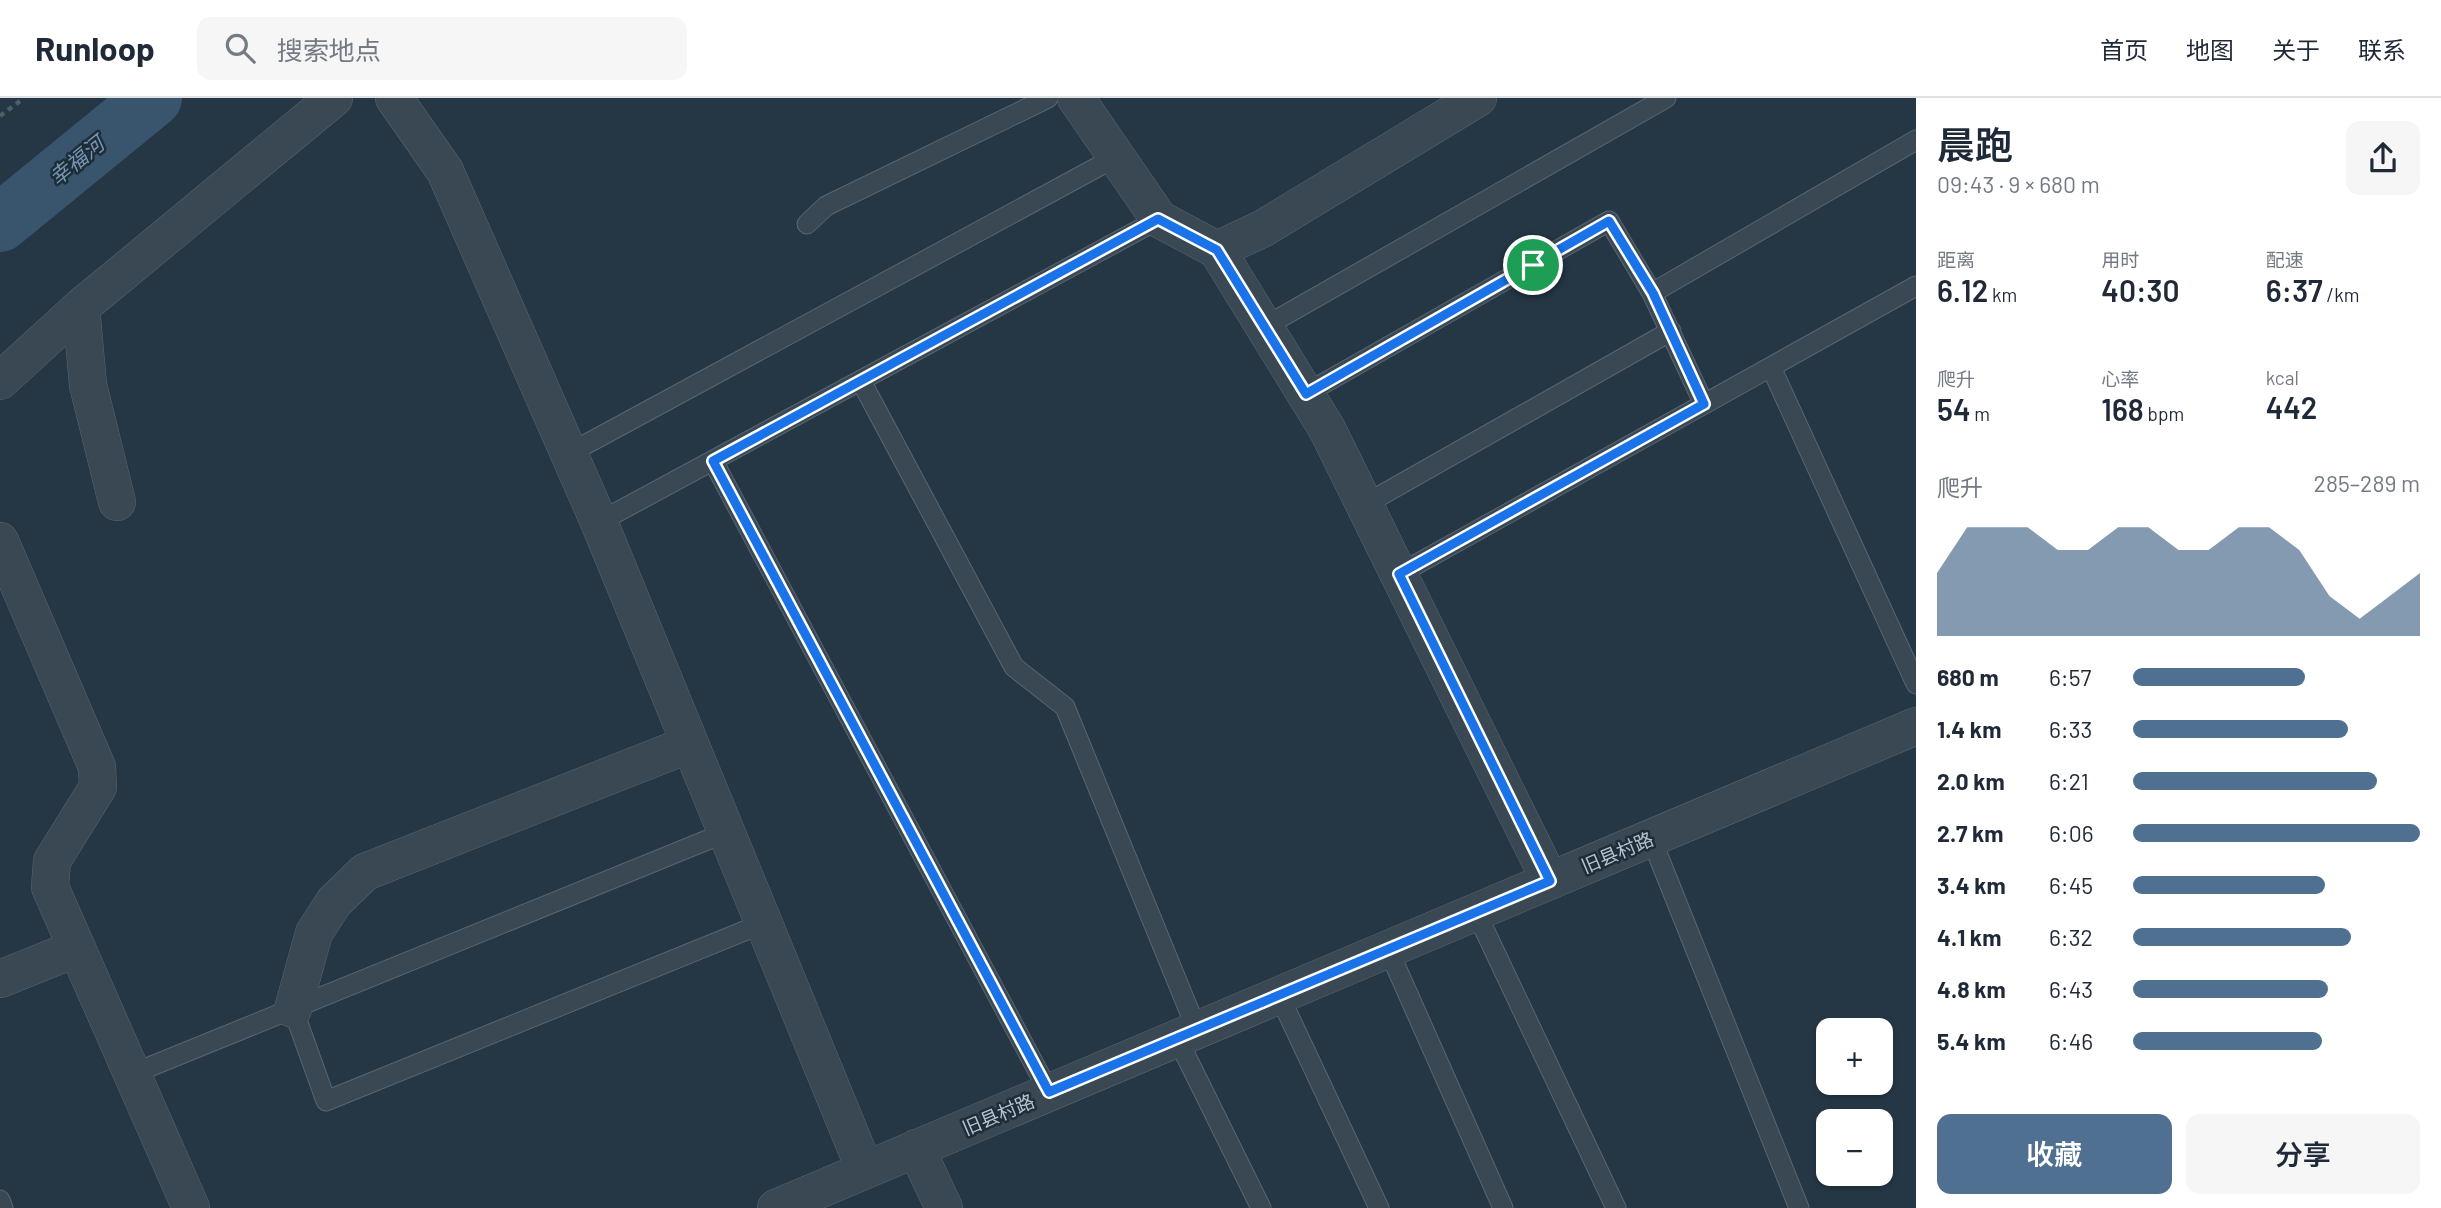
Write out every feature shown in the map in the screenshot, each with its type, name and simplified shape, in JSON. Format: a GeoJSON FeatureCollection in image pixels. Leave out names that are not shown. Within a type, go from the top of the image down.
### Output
{"type":"FeatureCollection","features":[{"type":"Feature","properties":{"kind":"street"},"geometry":{"type":"LineString","coordinates":[[0,381],[81,307],[334,98]]}},
{"type":"Feature","properties":{"kind":"street"},"geometry":{"type":"LineString","coordinates":[[394,98],[445,172],[599,522],[865,1170]]}},
{"type":"Feature","properties":{"kind":"street"},"geometry":{"type":"LineString","coordinates":[[1076,98],[1158,219],[1217,250],[1306,394],[1327,429],[1550,881]]}},
{"type":"Feature","properties":{"kind":"street"},"geometry":{"type":"LineString","coordinates":[[1217,250],[1262,229],[1478,98]]}},
{"type":"Feature","properties":{"kind":"street"},"geometry":{"type":"LineString","coordinates":[[81,307],[88,385],[117,502]]}},
{"type":"Feature","properties":{"kind":"street"},"geometry":{"type":"LineString","coordinates":[[0,541],[97,768],[99,788],[52,861],[50,887],[191,1208]]}},
{"type":"Feature","properties":{"kind":"street","name":"旧县村路"},"geometry":{"type":"LineString","coordinates":[[776,1208],[1916,726]]}},
{"type":"Feature","properties":{"kind":"street"},"geometry":{"type":"LineString","coordinates":[[293,1009],[314,933],[334,902],[365,872],[690,744]]}},
{"type":"Feature","properties":{"kind":"street"},"geometry":{"type":"LineString","coordinates":[[0,979],[77,948]]}},
{"type":"Feature","properties":{"kind":"street"},"geometry":{"type":"LineString","coordinates":[[916,1149],[944,1208]]}},
{"type":"Feature","properties":{"kind":"lane"},"geometry":{"type":"LineString","coordinates":[[807,224],[826,206],[1048,98]]}},
{"type":"Feature","properties":{"kind":"lane"},"geometry":{"type":"LineString","coordinates":[[1264,327],[1666,98]]}},
{"type":"Feature","properties":{"kind":"lane"},"geometry":{"type":"LineString","coordinates":[[1653,293],[1916,140]]}},
{"type":"Feature","properties":{"kind":"lane"},"geometry":{"type":"LineString","coordinates":[[568,454],[1116,157]]}},
{"type":"Feature","properties":{"kind":"lane"},"geometry":{"type":"LineString","coordinates":[[599,522],[1158,219]]}},
{"type":"Feature","properties":{"kind":"lane"},"geometry":{"type":"LineString","coordinates":[[1306,394],[1609,221],[1653,293],[1704,404]]}},
{"type":"Feature","properties":{"kind":"lane"},"geometry":{"type":"LineString","coordinates":[[1399,574],[1916,286]]}},
{"type":"Feature","properties":{"kind":"lane"},"geometry":{"type":"LineString","coordinates":[[1364,505],[1671,331]]}},
{"type":"Feature","properties":{"kind":"lane"},"geometry":{"type":"LineString","coordinates":[[1770,367],[1916,684]]}},
{"type":"Feature","properties":{"kind":"lane"},"geometry":{"type":"LineString","coordinates":[[861,382],[1014,667],[1065,707],[1187,1034],[1261,1208]]}},
{"type":"Feature","properties":{"kind":"lane"},"geometry":{"type":"LineString","coordinates":[[713,461],[1049,1092]]}},
{"type":"Feature","properties":{"kind":"lane"},"geometry":{"type":"LineString","coordinates":[[132,1074],[727,832]]}},
{"type":"Feature","properties":{"kind":"lane"},"geometry":{"type":"LineString","coordinates":[[1651,838],[1799,1208]]}},
{"type":"Feature","properties":{"kind":"lane"},"geometry":{"type":"LineString","coordinates":[[1476,912],[1616,1208]]}},
{"type":"Feature","properties":{"kind":"lane"},"geometry":{"type":"LineString","coordinates":[[293,1009],[326,1101],[764,923]]}},
{"type":"Feature","properties":{"kind":"lane"},"geometry":{"type":"LineString","coordinates":[[1388,949],[1503,1208]]}},
{"type":"Feature","properties":{"kind":"lane"},"geometry":{"type":"LineString","coordinates":[[1279,995],[1378,1208]]}},
{"type":"Feature","properties":{"kind":"lane"},"geometry":{"type":"LineString","coordinates":[[0,1200],[3,1208]]}},
{"type":"Feature","properties":{"kind":"path"},"geometry":{"type":"LineString","coordinates":[[0,116],[24,98]]}},
{"type":"Feature","properties":{"kind":"waterway","name":"幸福河"},"geometry":{"type":"LineString","coordinates":[[0,223],[153,98]]}},
{"type":"Feature","properties":{"kind":"route"},"geometry":{"type":"LineString","coordinates":[[1158,219],[1217,250],[1306,394],[1533,265],[1609,221],[1653,293],[1704,404],[1399,574],[1550,881],[1049,1092],[713,461],[1158,219]]}}]}
